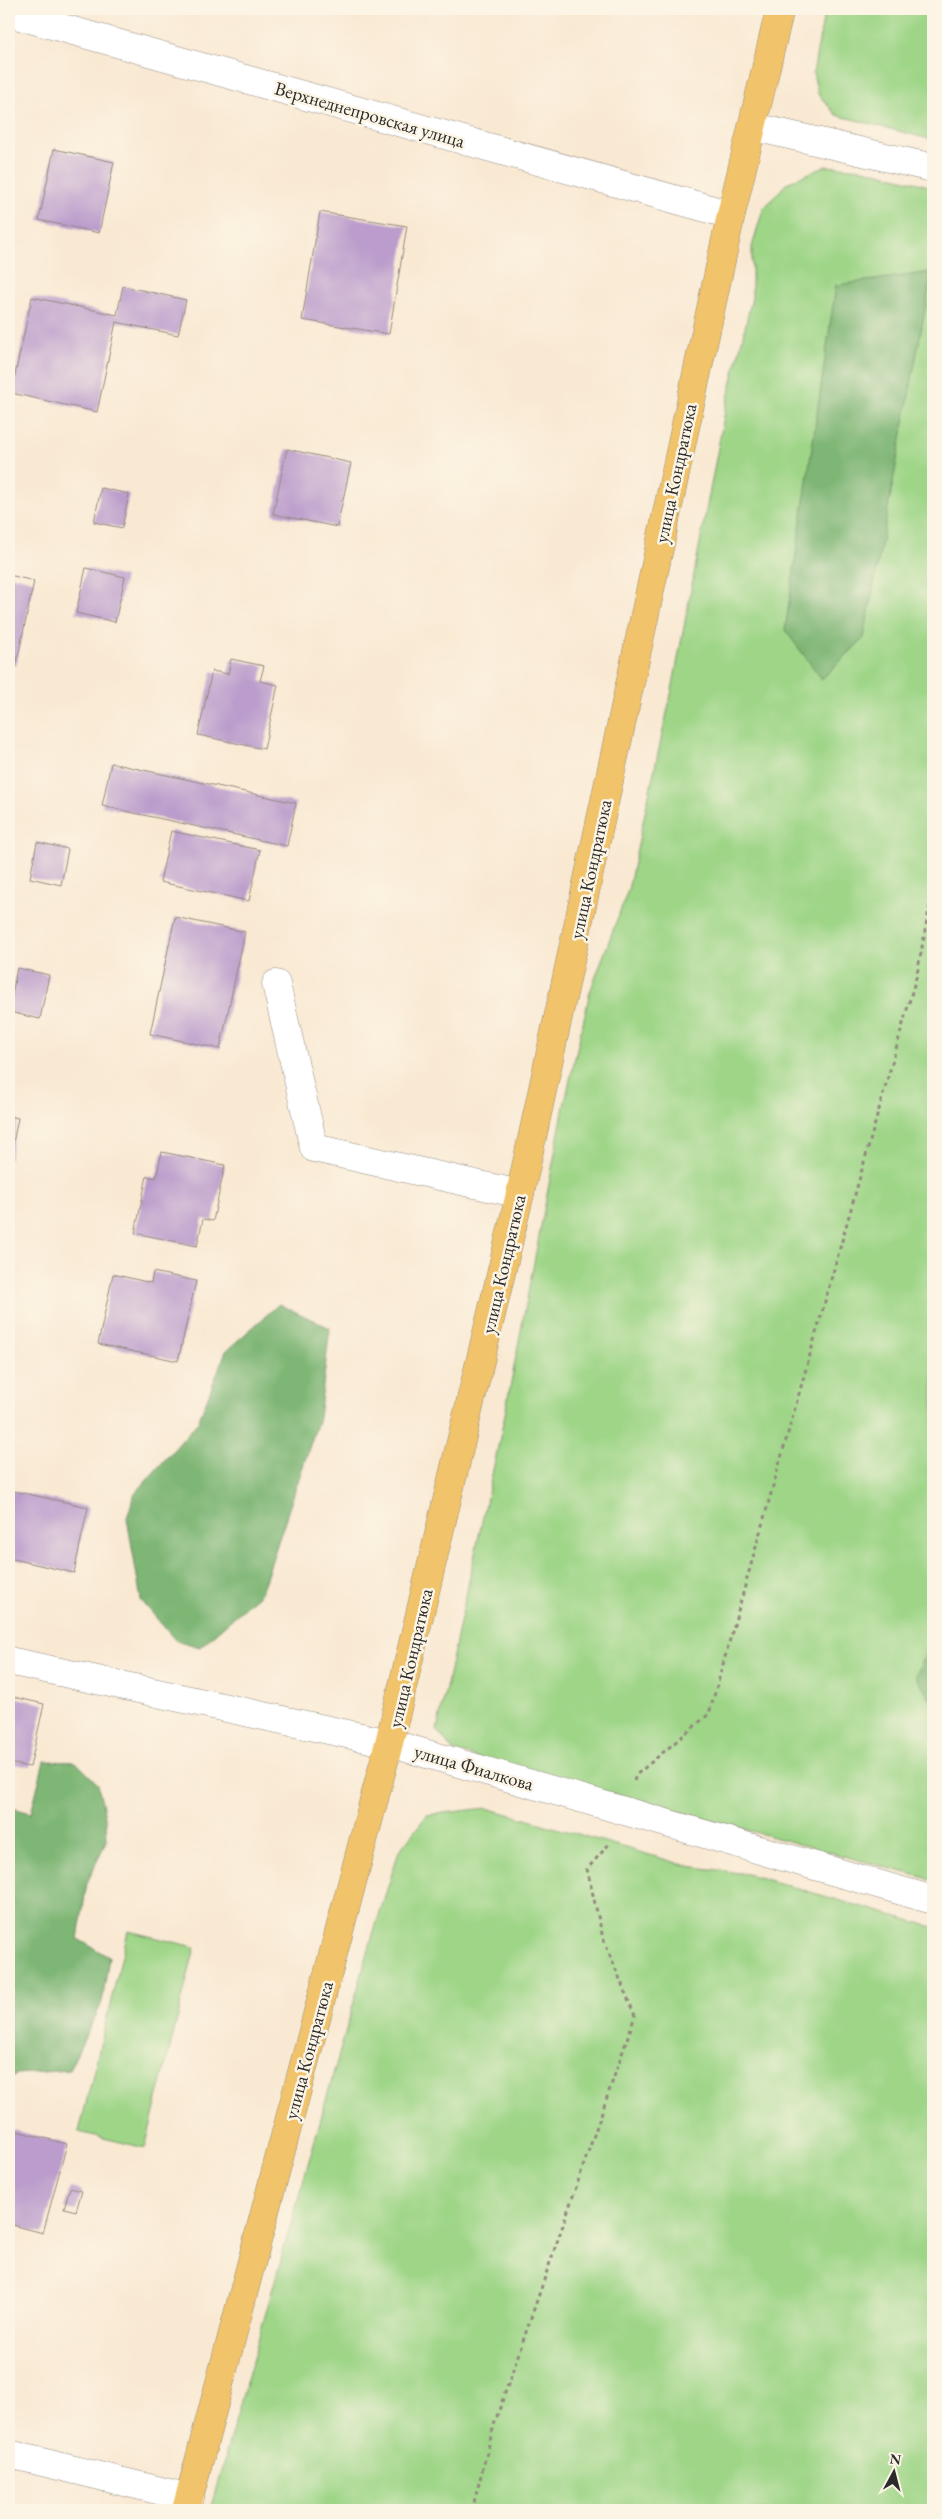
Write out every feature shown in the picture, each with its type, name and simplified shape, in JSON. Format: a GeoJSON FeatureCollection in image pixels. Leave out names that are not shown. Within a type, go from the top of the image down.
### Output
{"type":"FeatureCollection","features":[{"type":"Feature","properties":{"kind":"main road","name":"улица Кондратюка"},"geometry":{"type":"LineString","coordinates":[[188,2504],[390,1743],[520,1194],[731,215],[754,127],[780,9]]}},
{"type":"Feature","properties":{"kind":"street","name":"Верхнеднепровская улица"},"geometry":{"type":"LineString","coordinates":[[10,13],[731,215]]}},
{"type":"Feature","properties":{"kind":"street"},"geometry":{"type":"LineString","coordinates":[[754,127],[933,168]]}},
{"type":"Feature","properties":{"kind":"street"},"geometry":{"type":"LineString","coordinates":[[276,984],[314,1148],[520,1194]]}},
{"type":"Feature","properties":{"kind":"street","name":"улица Фиалкова"},"geometry":{"type":"LineString","coordinates":[[9,1661],[390,1743],[933,1900]]}},
{"type":"Feature","properties":{"kind":"street"},"geometry":{"type":"LineString","coordinates":[[9,2454],[188,2504]]}},
{"type":"Feature","properties":{"kind":"path"},"geometry":{"type":"LineString","coordinates":[[472,2510],[494,2425],[635,2016],[603,1938],[587,1869],[616,1837],[636,1775],[708,1714],[917,974],[933,889]]}},
{"type":"Feature","properties":{"kind":"green space"},"geometry":{"type":"Polygon","coordinates":[[[825,9],[933,9],[933,140],[836,115],[818,94],[813,73],[825,9]]]}},
{"type":"Feature","properties":{"kind":"green space"},"geometry":{"type":"Polygon","coordinates":[[[825,166],[864,169],[933,187],[933,1880],[453,1751],[437,1730],[504,1419],[564,1106],[590,992],[628,890],[672,690],[725,411],[752,298],[752,247],[763,209],[787,183],[825,166]]]}},
{"type":"Feature","properties":{"kind":"green space"},"geometry":{"type":"Polygon","coordinates":[[[932,272],[864,638],[822,679],[785,630],[836,285],[932,272]]]}},
{"type":"Feature","properties":{"kind":"green space"},"geometry":{"type":"Polygon","coordinates":[[[279,1304],[330,1328],[319,1418],[261,1593],[200,1647],[175,1640],[141,1600],[127,1518],[134,1495],[198,1422],[226,1351],[279,1304]]]}},
{"type":"Feature","properties":{"kind":"green space"},"geometry":{"type":"Polygon","coordinates":[[[933,1636],[933,1704],[916,1676],[933,1636]]]}},
{"type":"Feature","properties":{"kind":"green space"},"geometry":{"type":"Polygon","coordinates":[[[44,1761],[76,1762],[98,1784],[106,1821],[107,1839],[87,1883],[78,1939],[109,1957],[102,2003],[69,2070],[16,2074],[9,2080],[9,1807],[31,1813],[44,1761]]]}},
{"type":"Feature","properties":{"kind":"green space"},"geometry":{"type":"Polygon","coordinates":[[[487,1808],[688,1866],[747,1874],[933,1927],[933,2510],[210,2510],[372,1938],[399,1851],[427,1815],[487,1808]]]}},
{"type":"Feature","properties":{"kind":"green space"},"geometry":{"type":"Polygon","coordinates":[[[128,1931],[195,1947],[145,2148],[79,2132],[128,1931]]]}},
{"type":"Feature","properties":{"kind":"building"},"geometry":{"type":"Polygon","coordinates":[[[54,149],[114,162],[99,233],[39,220],[54,149]]]}},
{"type":"Feature","properties":{"kind":"building"},"geometry":{"type":"Polygon","coordinates":[[[320,212],[407,226],[389,334],[302,320],[320,212]]]}},
{"type":"Feature","properties":{"kind":"building"},"geometry":{"type":"Polygon","coordinates":[[[123,286],[186,300],[178,335],[116,322],[97,412],[11,393],[32,297],[117,315],[123,286]]]}},
{"type":"Feature","properties":{"kind":"building"},"geometry":{"type":"Polygon","coordinates":[[[287,449],[351,463],[337,527],[273,514],[287,449]]]}},
{"type":"Feature","properties":{"kind":"building"},"geometry":{"type":"Polygon","coordinates":[[[101,488],[129,494],[122,528],[94,522],[101,488]]]}},
{"type":"Feature","properties":{"kind":"building"},"geometry":{"type":"Polygon","coordinates":[[[86,568],[125,577],[115,622],[76,613],[86,568]]]}},
{"type":"Feature","properties":{"kind":"building"},"geometry":{"type":"Polygon","coordinates":[[[9,575],[34,581],[16,666],[9,664],[9,575]]]}},
{"type":"Feature","properties":{"kind":"building"},"geometry":{"type":"Polygon","coordinates":[[[231,659],[264,666],[260,681],[278,685],[264,749],[198,735],[212,671],[228,674],[231,659]]]}},
{"type":"Feature","properties":{"kind":"building"},"geometry":{"type":"Polygon","coordinates":[[[111,763],[296,803],[287,846],[102,806],[111,763]]]}},
{"type":"Feature","properties":{"kind":"building"},"geometry":{"type":"Polygon","coordinates":[[[171,831],[260,850],[249,901],[160,882],[171,831]]]}},
{"type":"Feature","properties":{"kind":"building"},"geometry":{"type":"Polygon","coordinates":[[[37,842],[68,849],[61,885],[30,878],[37,842]]]}},
{"type":"Feature","properties":{"kind":"building"},"geometry":{"type":"Polygon","coordinates":[[[175,917],[245,932],[220,1049],[150,1034],[175,917]]]}},
{"type":"Feature","properties":{"kind":"building"},"geometry":{"type":"Polygon","coordinates":[[[17,968],[49,975],[40,1019],[9,1012],[17,968]]]}},
{"type":"Feature","properties":{"kind":"building"},"geometry":{"type":"Polygon","coordinates":[[[9,1116],[18,1118],[10,1159],[9,1158],[9,1116]]]}},
{"type":"Feature","properties":{"kind":"building"},"geometry":{"type":"Polygon","coordinates":[[[162,1152],[225,1165],[213,1221],[203,1219],[197,1246],[135,1233],[147,1176],[156,1178],[162,1152]]]}},
{"type":"Feature","properties":{"kind":"building"},"geometry":{"type":"Polygon","coordinates":[[[153,1272],[196,1281],[178,1361],[98,1344],[113,1274],[151,1283],[153,1272]]]}},
{"type":"Feature","properties":{"kind":"building"},"geometry":{"type":"Polygon","coordinates":[[[9,1490],[88,1507],[74,1573],[9,1558],[9,1490]]]}},
{"type":"Feature","properties":{"kind":"building"},"geometry":{"type":"Polygon","coordinates":[[[9,1696],[44,1704],[30,1767],[9,1763],[9,1696]]]}},
{"type":"Feature","properties":{"kind":"building"},"geometry":{"type":"Polygon","coordinates":[[[9,2129],[67,2144],[43,2233],[9,2224],[9,2129]]]}},
{"type":"Feature","properties":{"kind":"building"},"geometry":{"type":"Polygon","coordinates":[[[70,2188],[82,2191],[76,2211],[64,2208],[70,2188]]]}}]}
